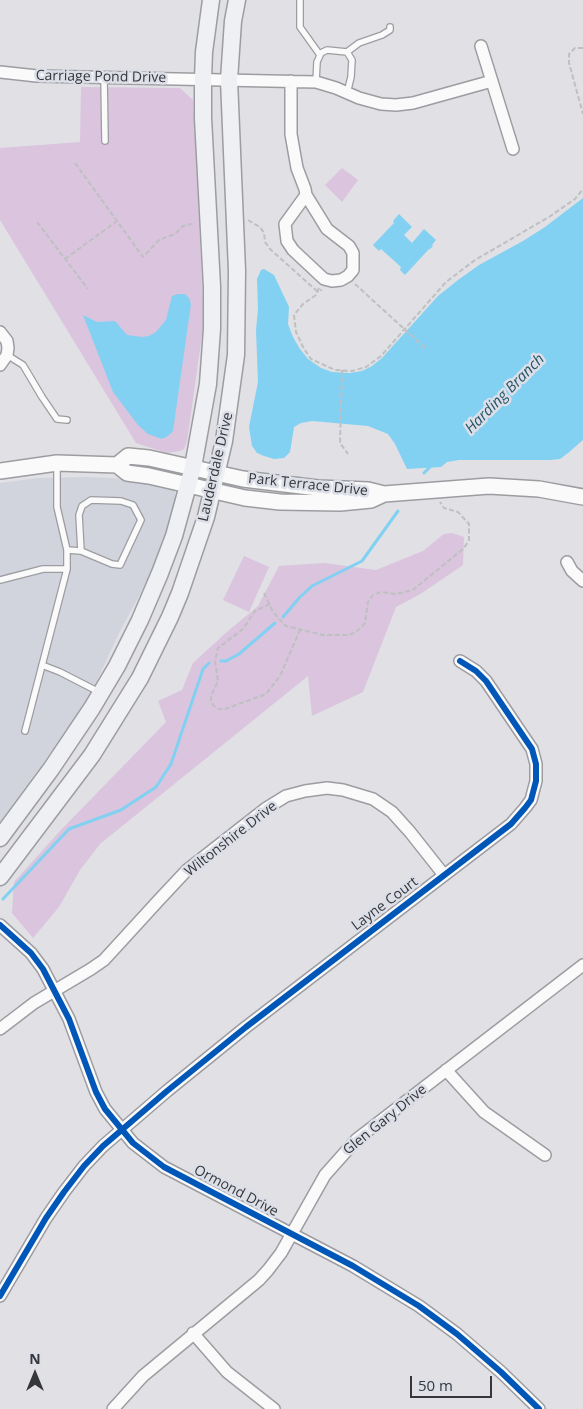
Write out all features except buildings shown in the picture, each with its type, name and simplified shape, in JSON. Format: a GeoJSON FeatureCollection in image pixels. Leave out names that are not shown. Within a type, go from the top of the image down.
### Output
{"type":"FeatureCollection","features":[{"type":"Feature","properties":{"kind":"main road","name":"Lauderdale Drive"},"geometry":{"type":"LineString","coordinates":[[0,838],[102,693],[133,636],[174,536],[189,485],[208,384],[212,329],[212,287],[203,79],[204,52],[211,0]]}},
{"type":"Feature","properties":{"kind":"main road","name":"Lauderdale Drive"},"geometry":{"type":"LineString","coordinates":[[0,877],[92,755],[140,678],[170,617],[201,535],[217,473],[231,402],[237,316],[237,271],[229,80],[233,21],[237,0]]}},
{"type":"Feature","properties":{"kind":"street"},"geometry":{"type":"LineString","coordinates":[[481,46],[513,149]]}},
{"type":"Feature","properties":{"kind":"street","name":"Carriage Pond Drive"},"geometry":{"type":"LineString","coordinates":[[0,72],[37,76],[316,82]]}},
{"type":"Feature","properties":{"kind":"street"},"geometry":{"type":"LineString","coordinates":[[316,82],[381,104],[396,106],[412,104],[492,80]]}},
{"type":"Feature","properties":{"kind":"street"},"geometry":{"type":"LineString","coordinates":[[291,81],[290,134],[297,168],[306,195],[327,228],[349,246],[353,253],[353,270],[341,280],[323,285],[287,241],[285,224],[306,195]]}},
{"type":"Feature","properties":{"kind":"street"},"geometry":{"type":"LineString","coordinates":[[0,332],[7,341],[7,355],[0,365]]}},
{"type":"Feature","properties":{"kind":"street","name":"Park Terrace Drive"},"geometry":{"type":"LineString","coordinates":[[116,465],[128,456],[159,460],[243,479],[318,488],[368,490],[384,494]]}},
{"type":"Feature","properties":{"kind":"street","name":"Park Terrace Drive"},"geometry":{"type":"LineString","coordinates":[[0,471],[57,463],[116,465],[127,473],[149,476],[245,498],[280,502],[306,503],[371,500],[384,494],[434,489],[508,486],[539,489],[583,497]]}},
{"type":"Feature","properties":{"kind":"street"},"geometry":{"type":"LineString","coordinates":[[567,562],[572,571],[583,581]]}},
{"type":"Feature","properties":{"kind":"street","name":"Layne Court"},"geometry":{"type":"LineString","coordinates":[[0,1296],[46,1218],[64,1192],[84,1166],[122,1130],[246,1027],[519,817],[530,800],[536,781],[535,758],[529,742],[486,681],[476,671],[460,661]]}},
{"type":"Feature","properties":{"kind":"street","name":"Wiltonshire Drive"},"geometry":{"type":"LineString","coordinates":[[0,1029],[24,1010],[104,960],[187,870],[264,809],[286,796],[327,788],[343,790],[373,799],[392,812],[444,875]]}},
{"type":"Feature","properties":{"kind":"street","name":"Ormond Drive"},"geometry":{"type":"LineString","coordinates":[[0,925],[30,953],[43,969],[69,1019],[96,1092],[105,1109],[133,1143],[164,1167],[354,1266],[418,1306],[457,1334],[501,1372],[539,1409]]}},
{"type":"Feature","properties":{"kind":"street","name":"Glen Gary Drive"},"geometry":{"type":"LineString","coordinates":[[113,1409],[143,1376],[259,1280],[281,1253],[320,1181],[336,1160],[357,1139],[583,965]]}},
{"type":"Feature","properties":{"kind":"street"},"geometry":{"type":"LineString","coordinates":[[446,1070],[484,1112],[545,1155]]}},
{"type":"Feature","properties":{"kind":"street"},"geometry":{"type":"LineString","coordinates":[[193,1334],[227,1372],[274,1409]]}},
{"type":"Feature","properties":{"kind":"lane"},"geometry":{"type":"LineString","coordinates":[[300,0],[300,27],[320,55]]}},
{"type":"Feature","properties":{"kind":"lane"},"geometry":{"type":"LineString","coordinates":[[316,82],[317,62],[320,55],[327,50],[347,52],[359,44],[390,30],[390,27]]}},
{"type":"Feature","properties":{"kind":"lane"},"geometry":{"type":"LineString","coordinates":[[347,52],[352,60],[351,77],[347,93]]}},
{"type":"Feature","properties":{"kind":"lane"},"geometry":{"type":"LineString","coordinates":[[104,77],[105,141]]}},
{"type":"Feature","properties":{"kind":"lane"},"geometry":{"type":"LineString","coordinates":[[7,355],[23,365],[57,419],[67,420]]}},
{"type":"Feature","properties":{"kind":"lane"},"geometry":{"type":"LineString","coordinates":[[25,731],[67,569],[67,550],[57,507],[57,463]]}},
{"type":"Feature","properties":{"kind":"lane"},"geometry":{"type":"LineString","coordinates":[[67,550],[81,551],[112,564],[120,565],[141,520],[133,505],[121,501],[91,500],[82,506],[79,516],[81,551]]}},
{"type":"Feature","properties":{"kind":"lane"},"geometry":{"type":"LineString","coordinates":[[0,580],[43,569],[67,569]]}},
{"type":"Feature","properties":{"kind":"lane"},"geometry":{"type":"LineString","coordinates":[[42,665],[102,693]]}},
{"type":"Feature","properties":{"kind":"path"},"geometry":{"type":"LineString","coordinates":[[583,48],[575,48],[569,54],[569,63],[583,114]]}},
{"type":"Feature","properties":{"kind":"path"},"geometry":{"type":"LineString","coordinates":[[75,163],[143,257],[159,240],[175,234],[184,226],[196,223]]}},
{"type":"Feature","properties":{"kind":"path"},"geometry":{"type":"LineString","coordinates":[[323,285],[316,295],[296,311],[294,315],[296,332],[304,349],[311,358],[326,367],[352,371],[366,367],[381,356],[446,282],[475,260],[549,217],[575,199],[583,189]]}},
{"type":"Feature","properties":{"kind":"path"},"geometry":{"type":"LineString","coordinates":[[248,220],[260,227],[264,233],[265,242],[270,249],[318,291]]}},
{"type":"Feature","properties":{"kind":"path"},"geometry":{"type":"LineString","coordinates":[[65,259],[117,221]]}},
{"type":"Feature","properties":{"kind":"path"},"geometry":{"type":"LineString","coordinates":[[37,222],[88,289]]}},
{"type":"Feature","properties":{"kind":"path"},"geometry":{"type":"LineString","coordinates":[[353,282],[425,348]]}},
{"type":"Feature","properties":{"kind":"path"},"geometry":{"type":"LineString","coordinates":[[318,291],[323,285]]}},
{"type":"Feature","properties":{"kind":"path"},"geometry":{"type":"LineString","coordinates":[[342,370],[340,443],[348,454]]}},
{"type":"Feature","properties":{"kind":"path"},"geometry":{"type":"LineString","coordinates":[[264,593],[273,612],[286,626],[323,635],[348,635],[354,633],[365,623],[368,602],[374,595],[381,592],[396,594],[413,590],[443,563],[464,548],[469,540],[469,524],[458,512],[444,508],[434,489]]}},
{"type":"Feature","properties":{"kind":"path"},"geometry":{"type":"LineString","coordinates":[[270,604],[255,611],[243,629],[218,648],[215,661],[218,681],[211,696],[211,702],[214,706],[225,710],[266,694],[280,676],[300,630]]}},
{"type":"Feature","properties":{"kind":"shaded area"},"geometry":{"type":"Polygon","coordinates":[[[81,87],[180,88],[193,100],[204,321],[187,441],[184,449],[180,451],[167,453],[136,443],[0,220],[0,148],[80,142],[81,87]]]}},
{"type":"Feature","properties":{"kind":"shaded area"},"geometry":{"type":"Polygon","coordinates":[[[342,168],[358,180],[342,202],[325,185],[342,168]]]}},
{"type":"Feature","properties":{"kind":"shaded area"},"geometry":{"type":"Polygon","coordinates":[[[38,478],[113,478],[163,485],[175,491],[176,504],[155,566],[119,633],[87,702],[0,822],[0,483],[38,478]]]}},
{"type":"Feature","properties":{"kind":"shaded area"},"geometry":{"type":"Polygon","coordinates":[[[452,533],[464,537],[463,565],[422,593],[396,607],[363,692],[312,716],[308,676],[100,844],[80,870],[59,907],[33,938],[12,913],[14,882],[60,831],[166,722],[158,701],[182,690],[193,663],[258,606],[279,566],[324,563],[376,570],[423,551],[444,534],[452,533]]]}},
{"type":"Feature","properties":{"kind":"shaded area"},"geometry":{"type":"Polygon","coordinates":[[[244,556],[269,567],[249,612],[223,600],[244,556]]]}},
{"type":"Feature","properties":{"kind":"water"},"geometry":{"type":"Polygon","coordinates":[[[583,198],[583,440],[568,453],[560,459],[550,460],[459,460],[447,462],[441,467],[407,469],[388,434],[368,426],[312,421],[301,423],[294,427],[290,452],[284,458],[274,459],[257,453],[252,446],[249,427],[258,382],[257,279],[261,270],[264,269],[274,275],[289,307],[288,324],[293,337],[308,359],[321,368],[332,372],[350,373],[362,371],[382,358],[438,296],[458,280],[479,265],[545,227],[583,198]]]}},
{"type":"Feature","properties":{"kind":"water"},"geometry":{"type":"Polygon","coordinates":[[[399,214],[412,227],[404,235],[412,243],[424,229],[436,240],[433,246],[405,275],[400,270],[401,267],[381,249],[379,251],[373,245],[394,223],[393,221],[399,214]]]}},
{"type":"Feature","properties":{"kind":"water"},"geometry":{"type":"Polygon","coordinates":[[[185,294],[191,304],[173,431],[162,439],[148,434],[138,425],[113,392],[83,315],[97,322],[115,321],[127,335],[149,336],[156,332],[166,320],[172,296],[185,294]]]}},
{"type":"Feature","properties":{"kind":"waterway","name":"Harding Branch"},"geometry":{"type":"LineString","coordinates":[[424,473],[430,467]]}},
{"type":"Feature","properties":{"kind":"waterway","name":"Harding Branch"},"geometry":{"type":"LineString","coordinates":[[283,617],[312,586],[362,561],[398,511]]}},
{"type":"Feature","properties":{"kind":"waterway","name":"Harding Branch"},"geometry":{"type":"LineString","coordinates":[[221,661],[226,661],[239,654],[275,623]]}},
{"type":"Feature","properties":{"kind":"waterway","name":"Harding Branch"},"geometry":{"type":"LineString","coordinates":[[3,899],[69,829],[121,810],[156,787],[171,764],[203,669],[209,663]]}},
{"type":"Feature","properties":{"kind":"cycle path"},"geometry":{"type":"LineString","coordinates":[[0,1296],[46,1218],[84,1166],[103,1146],[246,1027],[511,824],[531,800],[536,781],[536,764],[532,749],[486,681],[476,671],[460,661]]}},
{"type":"Feature","properties":{"kind":"cycle path"},"geometry":{"type":"LineString","coordinates":[[0,925],[31,953],[43,969],[69,1019],[96,1092],[105,1109],[133,1143],[164,1167],[353,1266],[419,1306],[457,1334],[501,1372],[539,1409]]}}]}
